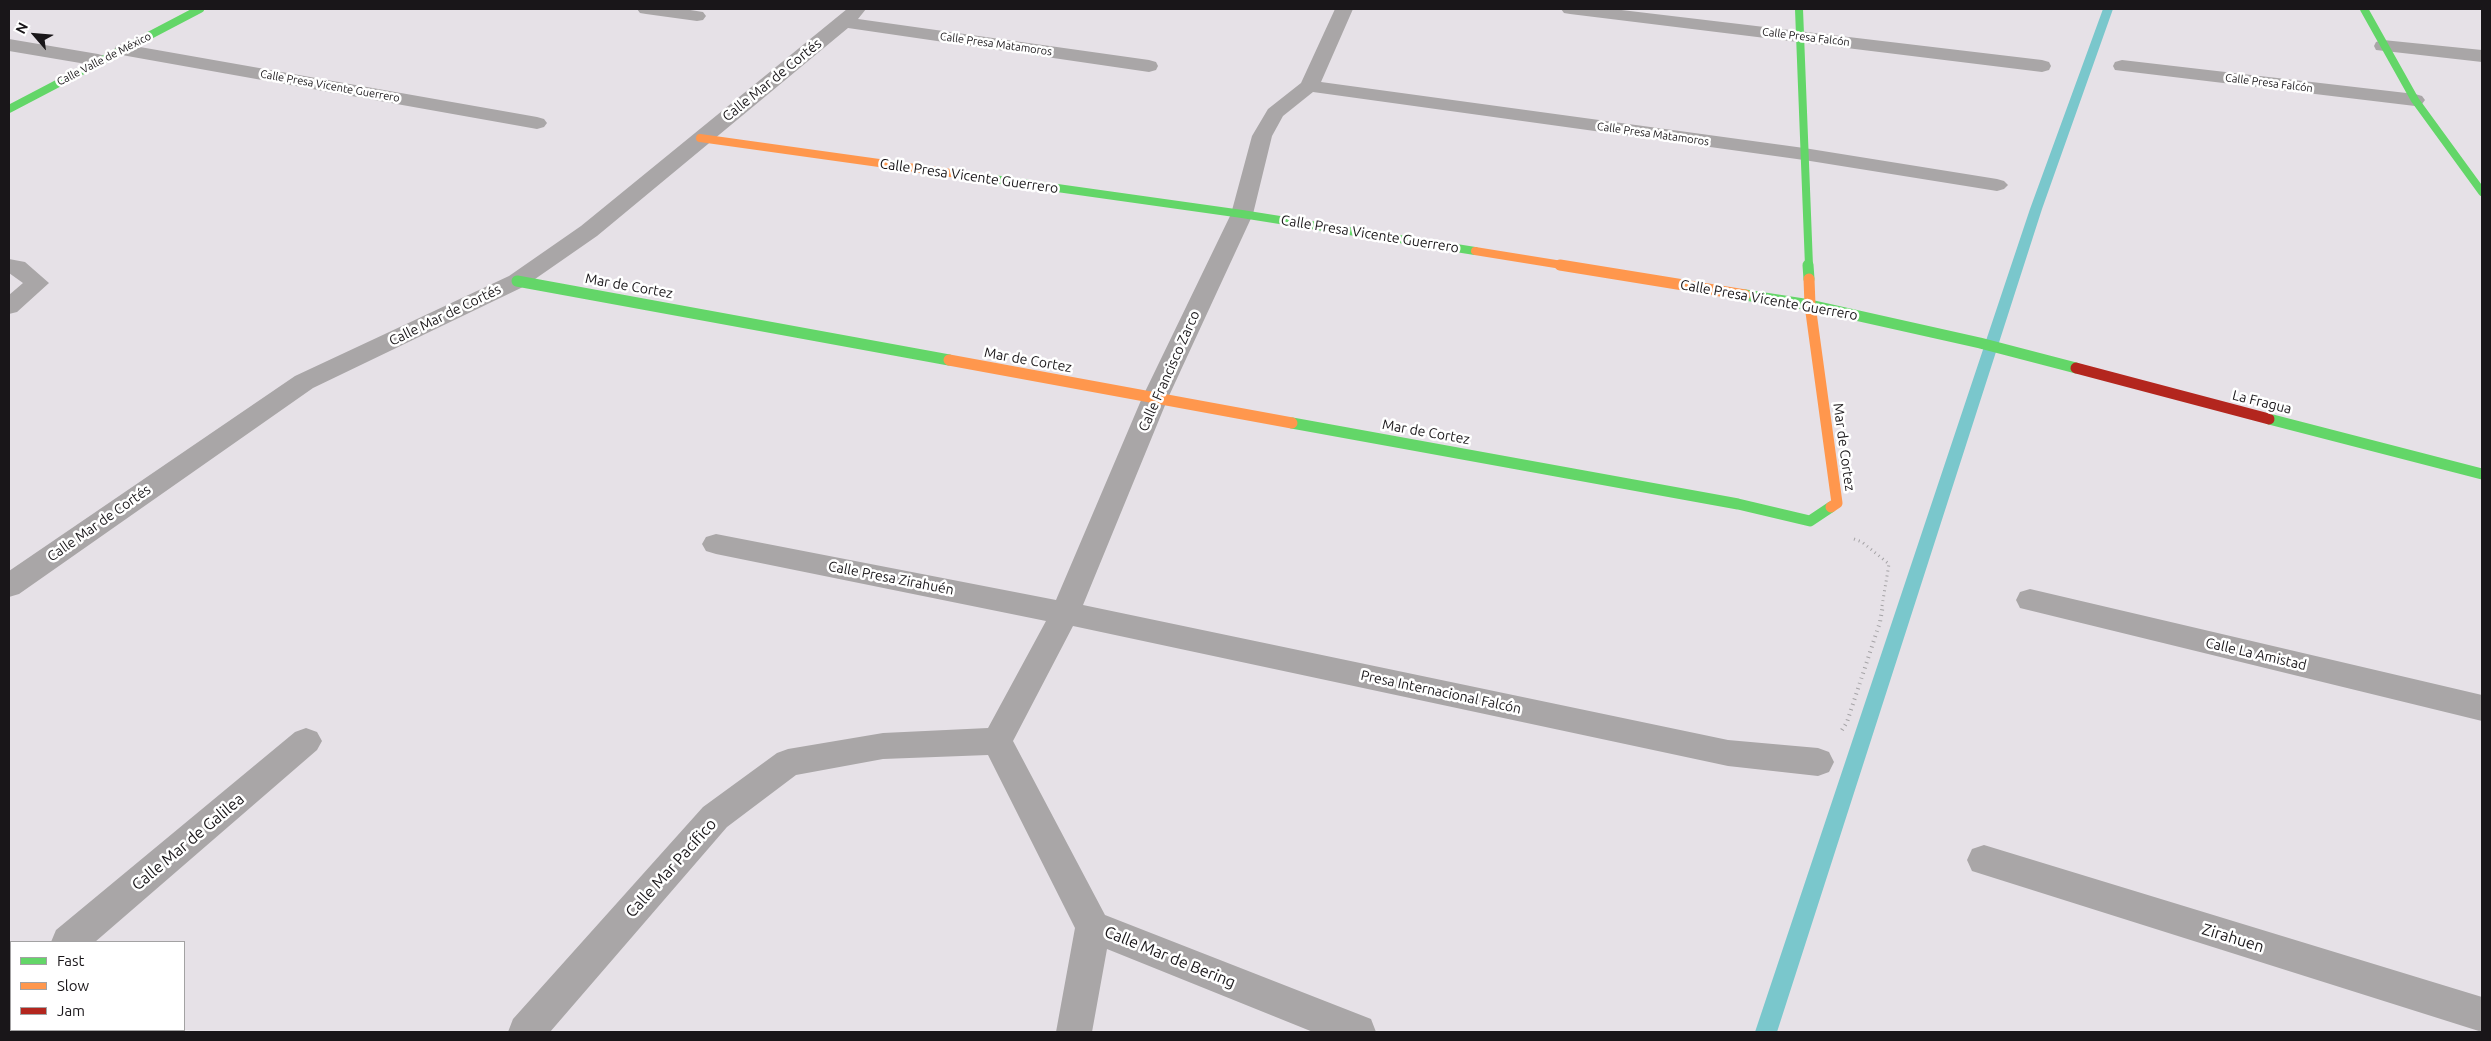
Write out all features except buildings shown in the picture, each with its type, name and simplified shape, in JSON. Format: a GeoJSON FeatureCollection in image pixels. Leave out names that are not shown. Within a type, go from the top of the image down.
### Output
{"type":"FeatureCollection","features":[{"type":"Feature","properties":{"kind":"street","name":"Calle Valle de México"},"geometry":{"type":"LineString","coordinates":[[9,109],[98,60],[123,50],[200,9]]}},
{"type":"Feature","properties":{"kind":"street"},"geometry":{"type":"LineString","coordinates":[[646,9],[697,16]]}},
{"type":"Feature","properties":{"kind":"street","name":"Calle Francisco Zarco"},"geometry":{"type":"LineString","coordinates":[[997,740],[1066,613],[1155,398],[1242,214],[1262,136],[1275,112],[1309,86],[1344,9]]}},
{"type":"Feature","properties":{"kind":"street","name":"Calle Presa Falcón"},"geometry":{"type":"LineString","coordinates":[[1570,9],[2042,66]]}},
{"type":"Feature","properties":{"kind":"street","name":"Mar de Cortez"},"geometry":{"type":"LineString","coordinates":[[516,280],[1738,504],[1810,521],[1837,503],[1810,305],[1799,9]]}},
{"type":"Feature","properties":{"kind":"street"},"geometry":{"type":"LineString","coordinates":[[2364,9],[2383,46],[2415,100],[2482,192]]}},
{"type":"Feature","properties":{"kind":"street","name":"Calle Presa Matamoros"},"geometry":{"type":"LineString","coordinates":[[850,15],[1150,66]]}},
{"type":"Feature","properties":{"kind":"street","name":"Calle Mar de Cortés"},"geometry":{"type":"LineString","coordinates":[[9,586],[304,382],[424,327],[516,280],[589,231],[850,15]]}},
{"type":"Feature","properties":{"kind":"street"},"geometry":{"type":"LineString","coordinates":[[9,45],[98,60]]}},
{"type":"Feature","properties":{"kind":"street"},"geometry":{"type":"LineString","coordinates":[[2383,46],[2482,56]]}},
{"type":"Feature","properties":{"kind":"street","name":"Calle Presa Vicente Guerrero"},"geometry":{"type":"LineString","coordinates":[[123,50],[537,123]]}},
{"type":"Feature","properties":{"kind":"street","name":"Calle Presa Falcón"},"geometry":{"type":"LineString","coordinates":[[2122,66],[2415,100]]}},
{"type":"Feature","properties":{"kind":"street","name":"Calle Presa Matamoros"},"geometry":{"type":"LineString","coordinates":[[1309,86],[1804,154],[1997,185]]}},
{"type":"Feature","properties":{"kind":"street","name":"Calle Presa Vicente Guerrero"},"geometry":{"type":"LineString","coordinates":[[700,138],[1242,214],[1810,305],[1980,343],[2035,359]]}},
{"type":"Feature","properties":{"kind":"street"},"geometry":{"type":"LineString","coordinates":[[9,266],[17,267],[37,283],[9,307]]}},
{"type":"Feature","properties":{"kind":"street","name":"La Fragua"},"geometry":{"type":"LineString","coordinates":[[2035,359],[2482,474]]}},
{"type":"Feature","properties":{"kind":"street","name":"Calle Presa Zirahuén"},"geometry":{"type":"LineString","coordinates":[[716,544],[1066,613]]}},
{"type":"Feature","properties":{"kind":"street","name":"Calle La Amistad"},"geometry":{"type":"LineString","coordinates":[[2030,600],[2482,708]]}},
{"type":"Feature","properties":{"kind":"street","name":"Presa Internacional Falcón"},"geometry":{"type":"LineString","coordinates":[[1066,613],[1728,753],[1818,762]]}},
{"type":"Feature","properties":{"kind":"street","name":"Calle Mar de Bering"},"geometry":{"type":"LineString","coordinates":[[997,740],[1093,927],[1358,1032]]}},
{"type":"Feature","properties":{"kind":"street","name":"Calle Mar Pacífico"},"geometry":{"type":"LineString","coordinates":[[526,1032],[715,817],[788,763],[883,746],[997,740]]}},
{"type":"Feature","properties":{"kind":"street","name":"Calle Mar de Galilea"},"geometry":{"type":"LineString","coordinates":[[70,941],[306,741]]}},
{"type":"Feature","properties":{"kind":"street","name":"Zirahuen"},"geometry":{"type":"LineString","coordinates":[[1984,860],[2482,1015]]}},
{"type":"Feature","properties":{"kind":"street"},"geometry":{"type":"LineString","coordinates":[[1074,1032],[1093,927]]}},
{"type":"Feature","properties":{"kind":"path"},"geometry":{"type":"LineString","coordinates":[[1810,521],[1862,542],[1889,564],[1880,622],[1848,722],[1818,762]]}},
{"type":"Feature","properties":{"kind":"waterway"},"geometry":{"type":"LineString","coordinates":[[1766,1032],[2036,209],[2108,9]]}},
{"type":"Feature","properties":{"kind":"traffic: fast"},"geometry":{"type":"LineString","coordinates":[[9,109],[200,9]]}},
{"type":"Feature","properties":{"kind":"traffic: fast"},"geometry":{"type":"LineString","coordinates":[[1799,9],[1809,279]]}},
{"type":"Feature","properties":{"kind":"traffic: fast"},"geometry":{"type":"LineString","coordinates":[[2364,9],[2415,100],[2482,192]]}},
{"type":"Feature","properties":{"kind":"traffic: fast"},"geometry":{"type":"LineString","coordinates":[[965,175],[1242,214],[1475,251]]}},
{"type":"Feature","properties":{"kind":"traffic: fast"},"geometry":{"type":"LineString","coordinates":[[517,281],[949,360]]}},
{"type":"Feature","properties":{"kind":"traffic: fast"},"geometry":{"type":"LineString","coordinates":[[1745,295],[1810,305],[1980,343],[2076,368]]}},
{"type":"Feature","properties":{"kind":"traffic: fast"},"geometry":{"type":"LineString","coordinates":[[2269,419],[2482,474]]}},
{"type":"Feature","properties":{"kind":"traffic: fast"},"geometry":{"type":"LineString","coordinates":[[1292,423],[1738,504],[1810,521],[1831,507]]}},
{"type":"Feature","properties":{"kind":"traffic: slow"},"geometry":{"type":"LineString","coordinates":[[700,138],[965,175]]}},
{"type":"Feature","properties":{"kind":"traffic: slow"},"geometry":{"type":"LineString","coordinates":[[1475,251],[1745,295]]}},
{"type":"Feature","properties":{"kind":"traffic: slow"},"geometry":{"type":"LineString","coordinates":[[1809,279],[1810,305],[1837,503],[1831,507]]}},
{"type":"Feature","properties":{"kind":"traffic: slow"},"geometry":{"type":"LineString","coordinates":[[949,360],[1292,423]]}},
{"type":"Feature","properties":{"kind":"traffic: jam"},"geometry":{"type":"LineString","coordinates":[[2076,368],[2269,419]]}}]}
